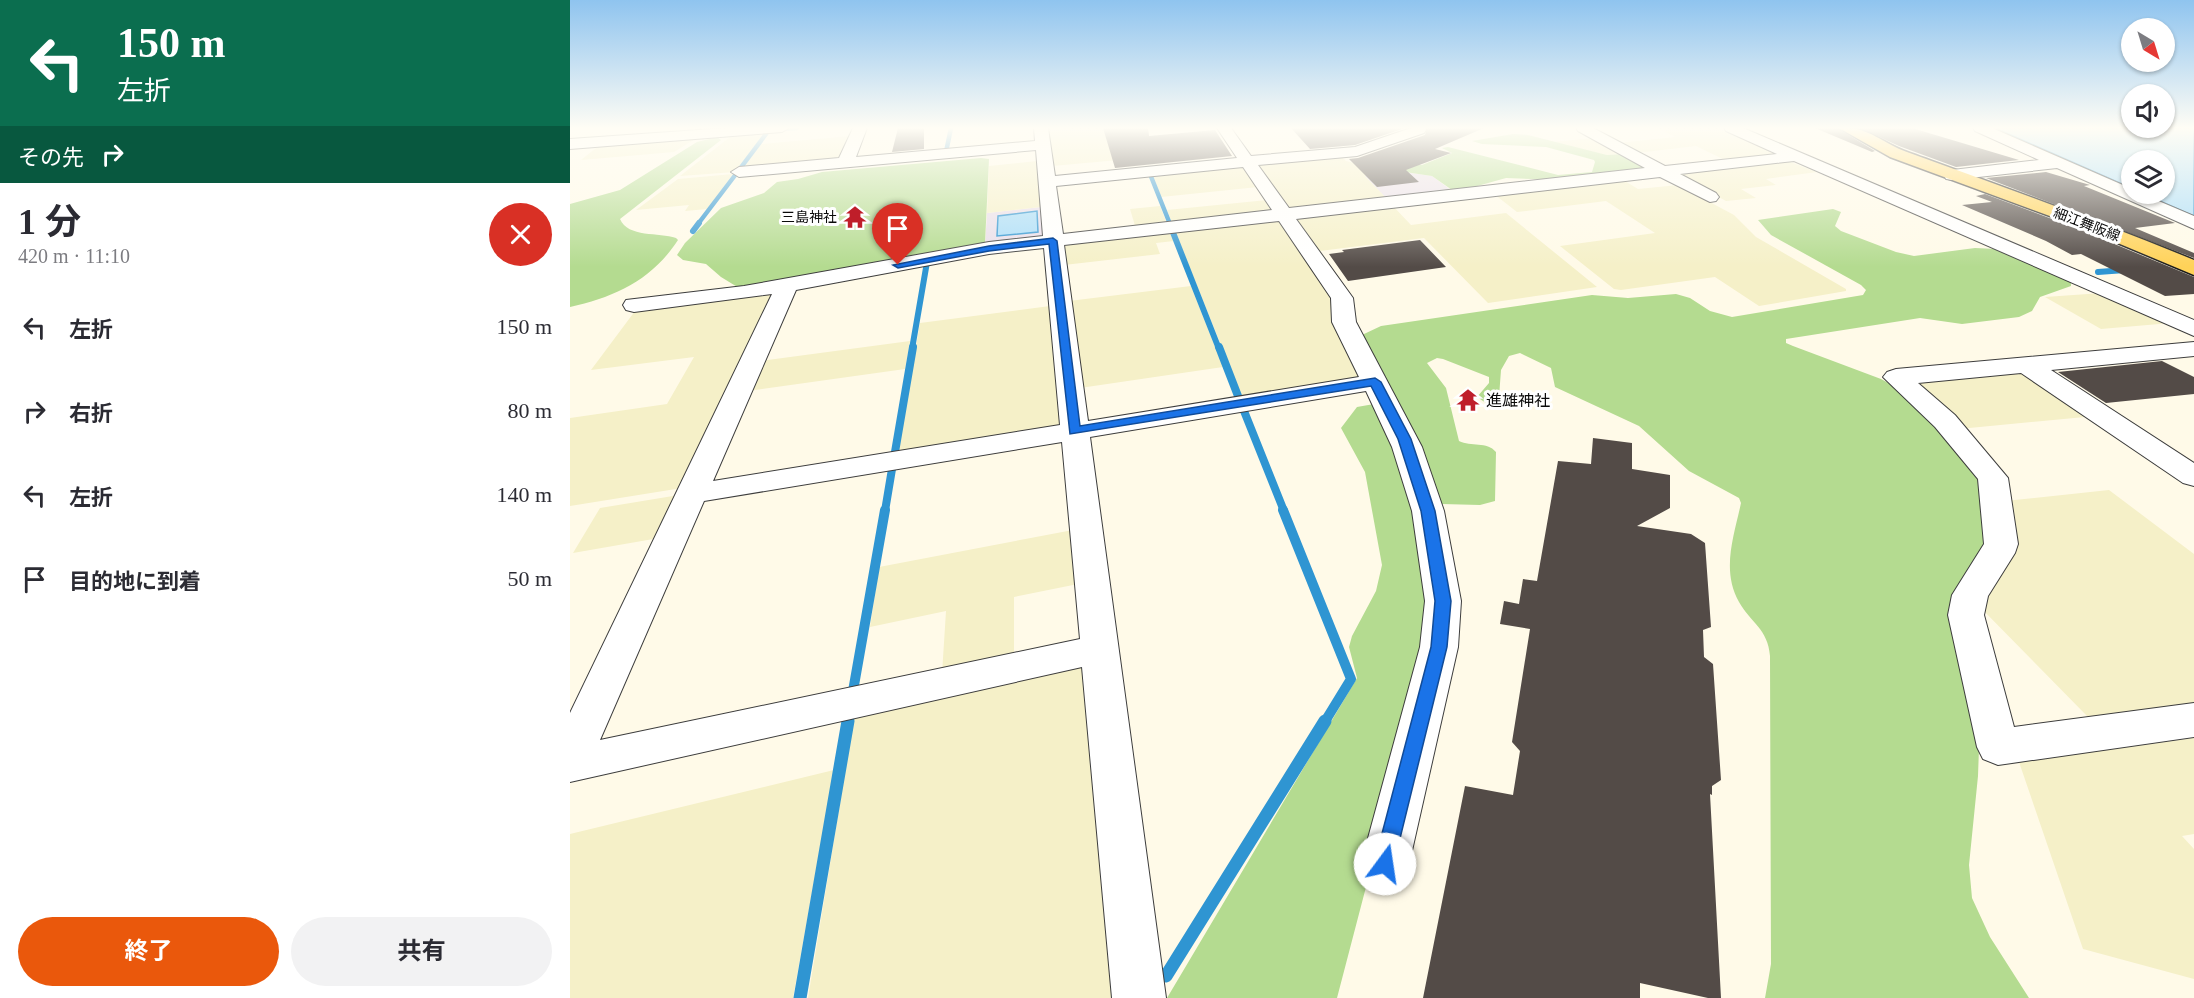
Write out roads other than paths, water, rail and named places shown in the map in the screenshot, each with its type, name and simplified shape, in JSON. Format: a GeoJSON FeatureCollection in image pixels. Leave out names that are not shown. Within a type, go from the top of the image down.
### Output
{"type":"FeatureCollection","features":[{"type":"Feature","properties":{"kind":"main road","name":"細江舞阪線"},"geometry":{"type":"LineString","coordinates":[[1952,175],[2075,219],[2194,268]]}},
{"type":"Feature","properties":{"kind":"street"},"geometry":{"type":"LineString","coordinates":[[1046,175],[1139,998]]}},
{"type":"Feature","properties":{"kind":"street"},"geometry":{"type":"LineString","coordinates":[[1047,182],[1122,175]]}},
{"type":"Feature","properties":{"kind":"street"},"geometry":{"type":"LineString","coordinates":[[1257,175],[1342,298],[1344,322],[1404,439],[1428,511],[1443,601],[1439,647],[1385,864]]}},
{"type":"Feature","properties":{"kind":"street"},"geometry":{"type":"LineString","coordinates":[[634,305],[744,293],[989,248],[1640,175]]}},
{"type":"Feature","properties":{"kind":"street"},"geometry":{"type":"LineString","coordinates":[[1668,175],[1710,197]]}},
{"type":"Feature","properties":{"kind":"street"},"geometry":{"type":"LineString","coordinates":[[1840,175],[2194,329]]}},
{"type":"Feature","properties":{"kind":"street"},"geometry":{"type":"LineString","coordinates":[[2086,175],[2194,223]]}},
{"type":"Feature","properties":{"kind":"street"},"geometry":{"type":"LineString","coordinates":[[570,758],[785,290],[784,286]]}},
{"type":"Feature","properties":{"kind":"street"},"geometry":{"type":"LineString","coordinates":[[2194,349],[1896,377],[1961,437],[1987,468],[1996,487],[2001,544],[1998,553],[1970,595],[1966,615],[1998,747],[2194,720]]}},
{"type":"Feature","properties":{"kind":"street"},"geometry":{"type":"LineString","coordinates":[[2026,364],[2194,477]]}},
{"type":"Feature","properties":{"kind":"street"},"geometry":{"type":"LineString","coordinates":[[691,494],[1375,382]]}},
{"type":"Feature","properties":{"kind":"street"},"geometry":{"type":"LineString","coordinates":[[570,764],[1100,649]]}},
{"type":"Feature","properties":{"kind":"water"},"geometry":{"type":"Polygon","coordinates":[[[2101,175],[2121,175],[2121,184],[2101,175]]]}},
{"type":"Feature","properties":{"kind":"water"},"geometry":{"type":"Polygon","coordinates":[[[2175,175],[2194,175],[2194,216],[2167,204],[2175,204],[2175,175]]]}},
{"type":"Feature","properties":{"kind":"water"},"geometry":{"type":"Polygon","coordinates":[[[1037,211],[1038,232],[997,236],[998,216],[1037,211]]]}},
{"type":"Feature","properties":{"kind":"waterway"},"geometry":{"type":"LineString","coordinates":[[698,224],[736,175]]}},
{"type":"Feature","properties":{"kind":"waterway"},"geometry":{"type":"LineString","coordinates":[[1150,175],[1170,224]]}},
{"type":"Feature","properties":{"kind":"waterway"},"geometry":{"type":"LineString","coordinates":[[693,231],[699,223]]}},
{"type":"Feature","properties":{"kind":"waterway"},"geometry":{"type":"LineString","coordinates":[[1172,230],[1219,349]]}},
{"type":"Feature","properties":{"kind":"waterway"},"geometry":{"type":"LineString","coordinates":[[912,349],[927,262]]}},
{"type":"Feature","properties":{"kind":"waterway"},"geometry":{"type":"LineString","coordinates":[[2098,272],[2125,270]]}},
{"type":"Feature","properties":{"kind":"waterway"},"geometry":{"type":"LineString","coordinates":[[895,452],[913,347]]}},
{"type":"Feature","properties":{"kind":"waterway"},"geometry":{"type":"LineString","coordinates":[[1219,347],[1238,396]]}},
{"type":"Feature","properties":{"kind":"waterway"},"geometry":{"type":"LineString","coordinates":[[1244,411],[1284,511]]}},
{"type":"Feature","properties":{"kind":"waterway"},"geometry":{"type":"LineString","coordinates":[[885,511],[892,469]]}},
{"type":"Feature","properties":{"kind":"waterway"},"geometry":{"type":"LineString","coordinates":[[853,691],[885,510]]}},
{"type":"Feature","properties":{"kind":"waterway"},"geometry":{"type":"LineString","coordinates":[[1283,510],[1351,679],[1324,723]]}},
{"type":"Feature","properties":{"kind":"waterway"},"geometry":{"type":"LineString","coordinates":[[848,723],[849,715]]}},
{"type":"Feature","properties":{"kind":"waterway"},"geometry":{"type":"LineString","coordinates":[[800,998],[848,721]]}},
{"type":"Feature","properties":{"kind":"waterway"},"geometry":{"type":"LineString","coordinates":[[1166,976],[1325,721]]}},
{"type":"Feature","properties":{"kind":"place","name":"三島神社"},"geometry":{"type":"Point","coordinates":[855,217]}},
{"type":"Feature","properties":{"kind":"place","name":"進雄神社"},"geometry":{"type":"Point","coordinates":[1468,400]}}]}
